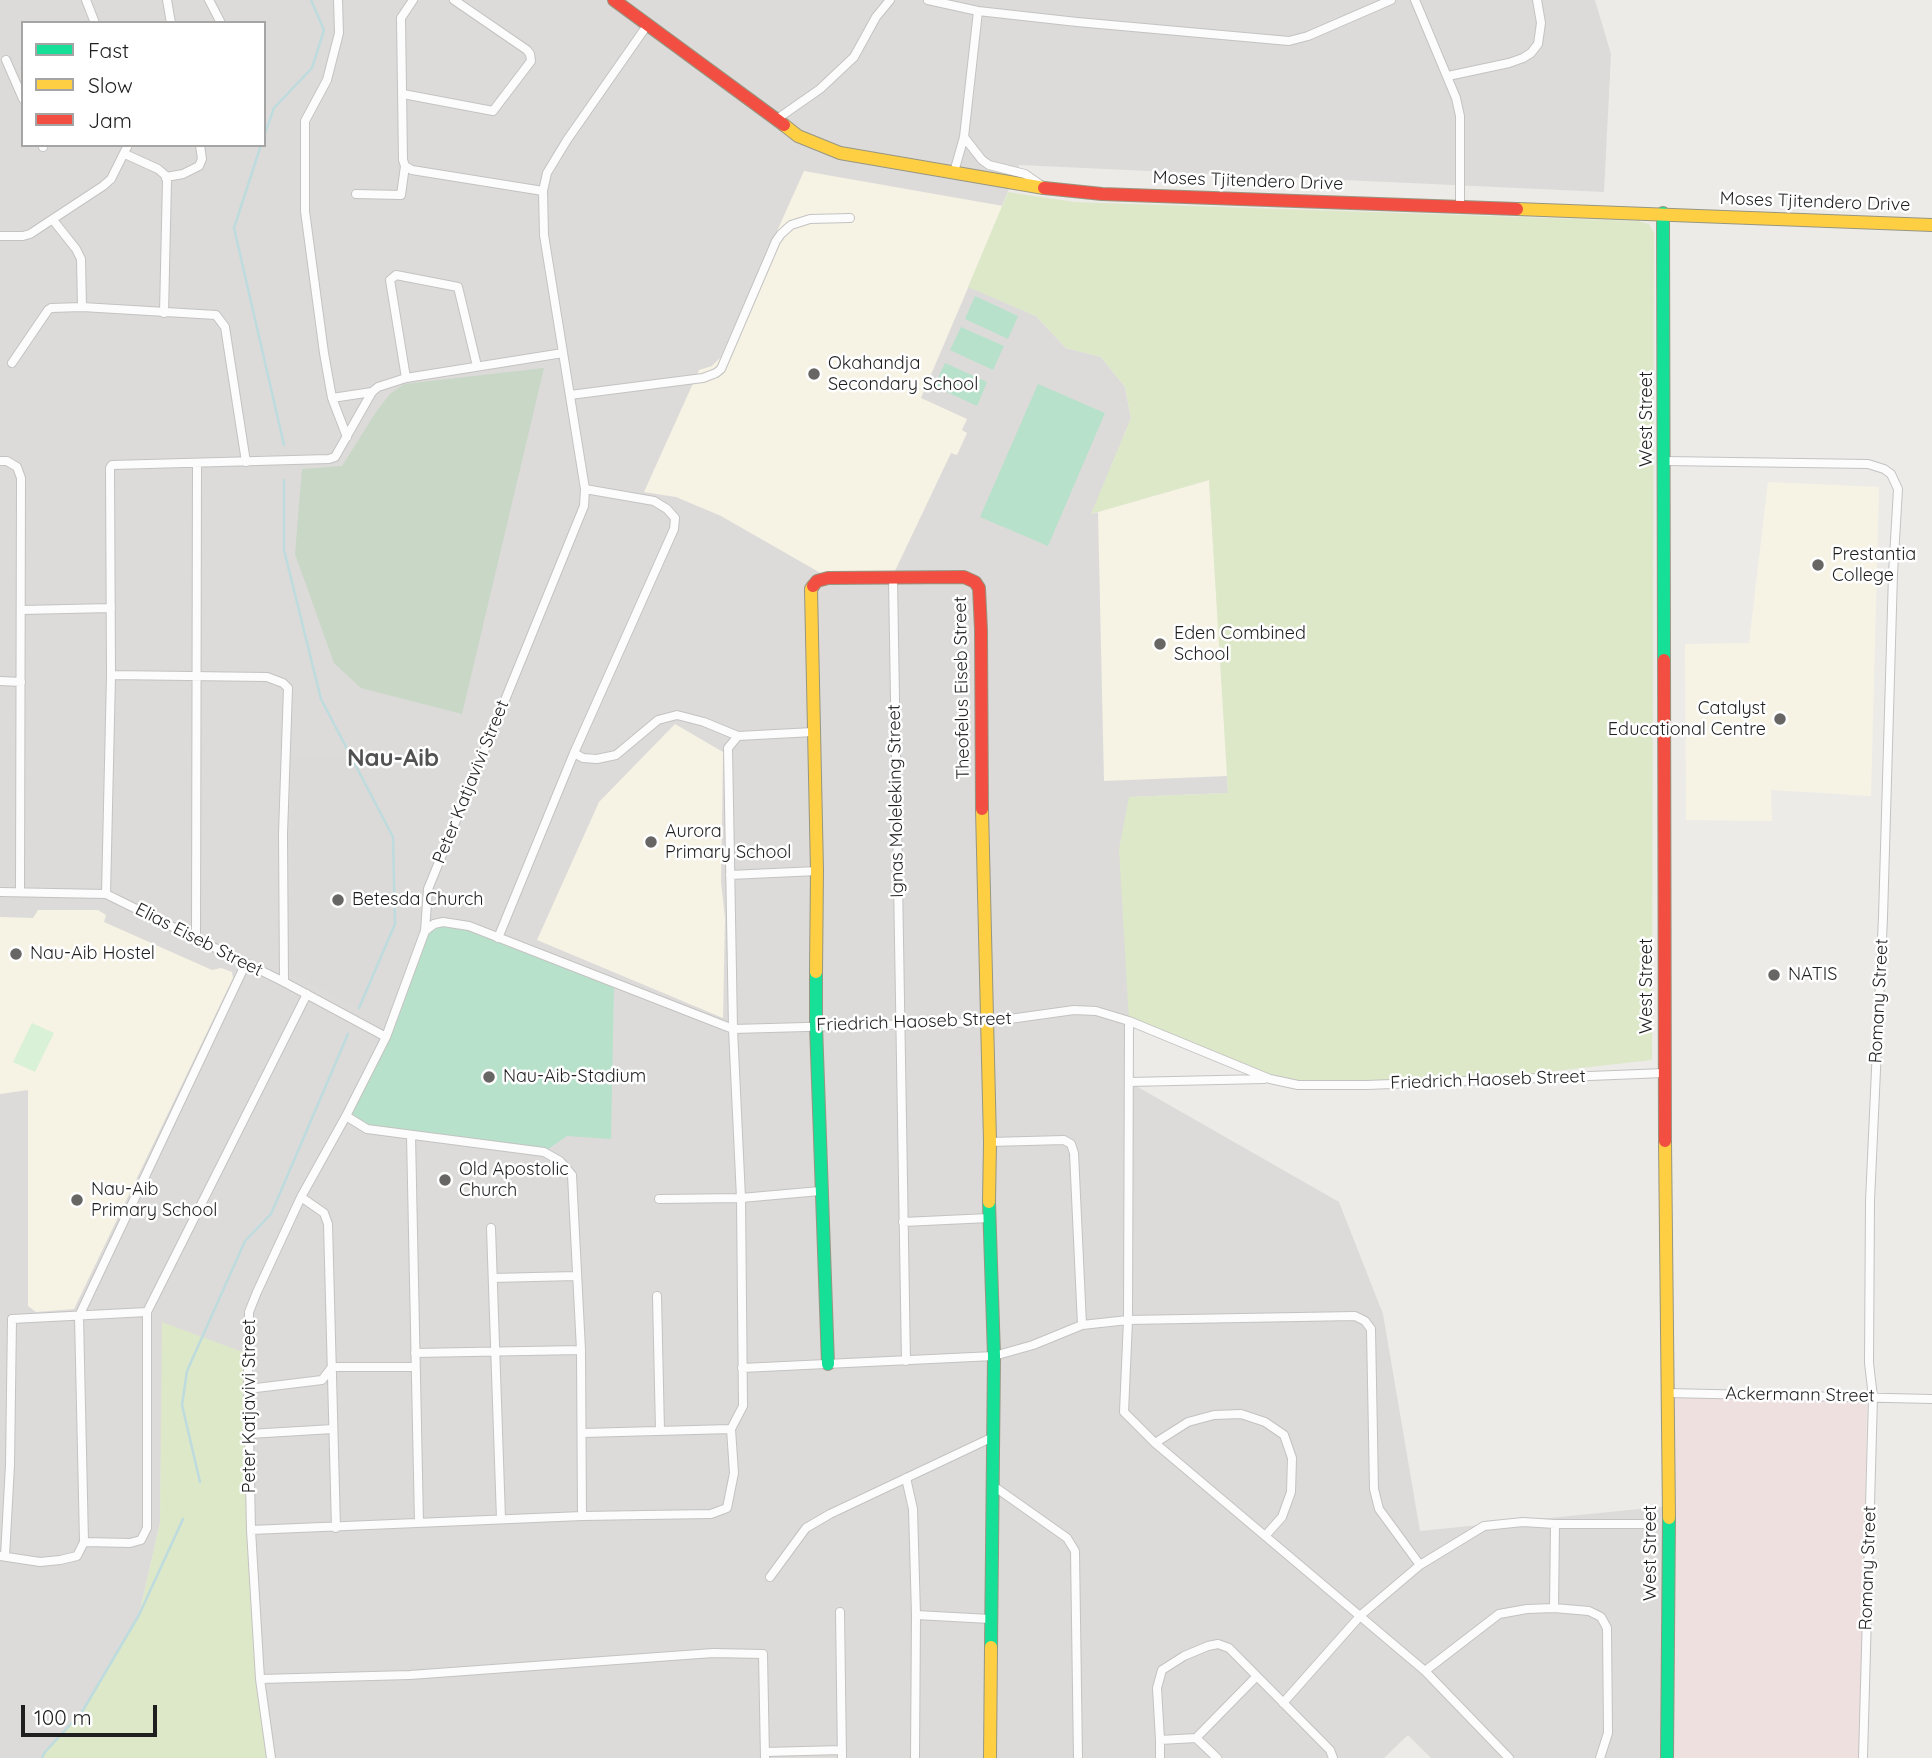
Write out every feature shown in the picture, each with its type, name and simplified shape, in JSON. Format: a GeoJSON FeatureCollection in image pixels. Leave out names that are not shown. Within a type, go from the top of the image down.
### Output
{"type":"FeatureCollection","features":[{"type":"Feature","properties":{"kind":"street"},"geometry":{"type":"LineString","coordinates":[[86,0],[94,21]]}},
{"type":"Feature","properties":{"kind":"street"},"geometry":{"type":"LineString","coordinates":[[167,0],[171,21]]}},
{"type":"Feature","properties":{"kind":"street"},"geometry":{"type":"LineString","coordinates":[[209,0],[220,21]]}},
{"type":"Feature","properties":{"kind":"street"},"geometry":{"type":"LineString","coordinates":[[338,0],[339,33],[327,80],[305,121],[306,211],[332,398],[347,437]]}},
{"type":"Feature","properties":{"kind":"street"},"geometry":{"type":"LineString","coordinates":[[356,194],[401,195],[405,166],[401,18],[413,0]]}},
{"type":"Feature","properties":{"kind":"street"},"geometry":{"type":"LineString","coordinates":[[403,94],[493,111],[531,61],[527,50],[454,0]]}},
{"type":"Feature","properties":{"kind":"street"},"geometry":{"type":"LineString","coordinates":[[778,119],[820,89],[854,57],[876,17],[890,0]]}},
{"type":"Feature","properties":{"kind":"street"},"geometry":{"type":"LineString","coordinates":[[928,0],[978,11],[1289,41],[1308,36],[1391,0]]}},
{"type":"Feature","properties":{"kind":"street"},"geometry":{"type":"LineString","coordinates":[[1415,0],[1448,76],[1460,116],[1460,206]]}},
{"type":"Feature","properties":{"kind":"street"},"geometry":{"type":"LineString","coordinates":[[1448,76],[1524,58],[1538,44],[1541,23],[1537,0]]}},
{"type":"Feature","properties":{"kind":"street","name":"Moses Tjitendero Drive"},"geometry":{"type":"LineString","coordinates":[[619,2],[798,136],[840,153],[1045,188],[1102,194],[1932,225]]}},
{"type":"Feature","properties":{"kind":"street"},"geometry":{"type":"LineString","coordinates":[[954,172],[964,137],[978,11]]}},
{"type":"Feature","properties":{"kind":"street","name":"Peter Katjavivi Street"},"geometry":{"type":"LineString","coordinates":[[271,1758],[260,1679],[251,1531],[249,1312],[301,1198],[386,1037],[425,931],[426,904],[431,880],[579,523],[585,489],[544,235],[543,191],[547,173],[567,140],[648,24]]}},
{"type":"Feature","properties":{"kind":"street"},"geometry":{"type":"LineString","coordinates":[[6,60],[21,94]]}},
{"type":"Feature","properties":{"kind":"street"},"geometry":{"type":"LineString","coordinates":[[964,137],[982,160],[1025,174],[1045,188]]}},
{"type":"Feature","properties":{"kind":"street"},"geometry":{"type":"LineString","coordinates":[[166,177],[183,174],[199,166],[202,159],[200,147]]}},
{"type":"Feature","properties":{"kind":"street"},"geometry":{"type":"LineString","coordinates":[[0,236],[23,236],[53,220],[103,186],[111,178],[126,150],[158,169],[166,177],[164,313]]}},
{"type":"Feature","properties":{"kind":"street"},"geometry":{"type":"LineString","coordinates":[[405,166],[412,170],[543,191]]}},
{"type":"Feature","properties":{"kind":"street","name":"West Street"},"geometry":{"type":"LineString","coordinates":[[1663,213],[1667,1758]]}},
{"type":"Feature","properties":{"kind":"street"},"geometry":{"type":"LineString","coordinates":[[570,395],[703,378],[716,373],[721,369],[781,234],[791,225],[810,219],[850,218]]}},
{"type":"Feature","properties":{"kind":"street"},"geometry":{"type":"LineString","coordinates":[[53,220],[81,259],[82,307]]}},
{"type":"Feature","properties":{"kind":"street"},"geometry":{"type":"LineString","coordinates":[[406,378],[390,279],[396,275],[458,287],[477,366]]}},
{"type":"Feature","properties":{"kind":"street"},"geometry":{"type":"LineString","coordinates":[[12,363],[48,310],[82,307],[216,315],[225,327],[246,462]]}},
{"type":"Feature","properties":{"kind":"street"},"geometry":{"type":"LineString","coordinates":[[106,894],[111,675],[110,468],[116,465],[329,459],[335,457],[372,392],[378,387],[406,378],[563,353]]}},
{"type":"Feature","properties":{"kind":"street"},"geometry":{"type":"LineString","coordinates":[[332,398],[372,392]]}},
{"type":"Feature","properties":{"kind":"street"},"geometry":{"type":"LineString","coordinates":[[0,461],[7,461],[17,467],[21,478],[20,892]]}},
{"type":"Feature","properties":{"kind":"street","name":"Romany Street"},"geometry":{"type":"LineString","coordinates":[[1665,461],[1868,464],[1891,474],[1898,489],[1870,1201],[1869,1363],[1873,1397],[1863,1758]]}},
{"type":"Feature","properties":{"kind":"street"},"geometry":{"type":"LineString","coordinates":[[196,938],[197,464]]}},
{"type":"Feature","properties":{"kind":"street"},"geometry":{"type":"LineString","coordinates":[[498,938],[574,752],[674,529],[675,518],[654,501],[585,489]]}},
{"type":"Feature","properties":{"kind":"street","name":"Theofelus Eiseb Street"},"geometry":{"type":"LineString","coordinates":[[828,1364],[816,1025],[817,871],[811,589],[817,581],[828,578],[964,577],[975,582],[979,588],[988,1022]]}},
{"type":"Feature","properties":{"kind":"street","name":"Ignas Moleleking Street"},"geometry":{"type":"LineString","coordinates":[[892,579],[906,1361]]}},
{"type":"Feature","properties":{"kind":"street"},"geometry":{"type":"LineString","coordinates":[[22,610],[111,608]]}},
{"type":"Feature","properties":{"kind":"street"},"geometry":{"type":"LineString","coordinates":[[111,675],[267,677],[283,683],[288,688],[283,834],[284,982]]}},
{"type":"Feature","properties":{"kind":"street"},"geometry":{"type":"LineString","coordinates":[[0,681],[21,682]]}},
{"type":"Feature","properties":{"kind":"street"},"geometry":{"type":"LineString","coordinates":[[574,752],[583,758],[597,759],[616,755],[659,720],[677,715],[704,722],[738,736],[813,732]]}},
{"type":"Feature","properties":{"kind":"street"},"geometry":{"type":"LineString","coordinates":[[251,1531],[501,1519],[711,1514],[727,1508],[734,1473],[730,1429],[743,1406],[741,1198],[733,1029],[728,748],[738,736]]}},
{"type":"Feature","properties":{"kind":"street"},"geometry":{"type":"LineString","coordinates":[[730,875],[817,871]]}},
{"type":"Feature","properties":{"kind":"street","name":"Elias Eiseb Street"},"geometry":{"type":"LineString","coordinates":[[0,891],[106,894],[284,982],[386,1037]]}},
{"type":"Feature","properties":{"kind":"street","name":"Friedrich Haoseb Street"},"geometry":{"type":"LineString","coordinates":[[425,931],[434,924],[443,922],[469,926],[733,1029],[988,1022],[1074,1010],[1096,1011],[1129,1021],[1270,1079],[1298,1085],[1367,1085],[1664,1073]]}},
{"type":"Feature","properties":{"kind":"street"},"geometry":{"type":"LineString","coordinates":[[147,1312],[79,1316],[12,1319],[10,1465],[2,1556],[40,1562],[60,1560],[77,1556],[84,1542],[79,1316],[246,963]]}},
{"type":"Feature","properties":{"kind":"street"},"geometry":{"type":"LineString","coordinates":[[84,1542],[130,1543],[141,1540],[147,1528],[147,1312],[307,994]]}},
{"type":"Feature","properties":{"kind":"street"},"geometry":{"type":"LineString","coordinates":[[1129,1021],[1128,1320],[1124,1412],[1155,1443],[1362,1615],[1425,1671],[1509,1758]]}},
{"type":"Feature","properties":{"kind":"street"},"geometry":{"type":"LineString","coordinates":[[988,1022],[989,1219],[994,1356],[990,1758]]}},
{"type":"Feature","properties":{"kind":"street"},"geometry":{"type":"LineString","coordinates":[[1129,1082],[1270,1079]]}},
{"type":"Feature","properties":{"kind":"street"},"geometry":{"type":"LineString","coordinates":[[346,1116],[367,1129],[544,1152],[560,1161],[572,1175],[581,1350],[583,1516]]}},
{"type":"Feature","properties":{"kind":"street"},"geometry":{"type":"LineString","coordinates":[[411,1135],[419,1523]]}},
{"type":"Feature","properties":{"kind":"street"},"geometry":{"type":"LineString","coordinates":[[990,1142],[1064,1140],[1071,1144],[1074,1153],[1082,1325]]}},
{"type":"Feature","properties":{"kind":"street"},"geometry":{"type":"LineString","coordinates":[[659,1199],[741,1198],[820,1191]]}},
{"type":"Feature","properties":{"kind":"street"},"geometry":{"type":"LineString","coordinates":[[301,1198],[324,1213],[328,1224],[336,1528]]}},
{"type":"Feature","properties":{"kind":"street"},"geometry":{"type":"LineString","coordinates":[[903,1222],[989,1219]]}},
{"type":"Feature","properties":{"kind":"street"},"geometry":{"type":"LineString","coordinates":[[491,1228],[501,1519]]}},
{"type":"Feature","properties":{"kind":"street"},"geometry":{"type":"LineString","coordinates":[[493,1278],[576,1276]]}},
{"type":"Feature","properties":{"kind":"street"},"geometry":{"type":"LineString","coordinates":[[657,1296],[660,1431]]}},
{"type":"Feature","properties":{"kind":"street"},"geometry":{"type":"LineString","coordinates":[[742,1368],[994,1356],[1033,1345],[1082,1325],[1128,1320],[1355,1317],[1365,1321],[1371,1329],[1374,1489],[1379,1509],[1420,1565]]}},
{"type":"Feature","properties":{"kind":"street"},"geometry":{"type":"LineString","coordinates":[[415,1353],[581,1350]]}},
{"type":"Feature","properties":{"kind":"street"},"geometry":{"type":"LineString","coordinates":[[248,1389],[321,1380],[332,1367],[415,1367]]}},
{"type":"Feature","properties":{"kind":"street","name":"Ackermann Street"},"geometry":{"type":"LineString","coordinates":[[1668,1393],[1932,1398]]}},
{"type":"Feature","properties":{"kind":"street"},"geometry":{"type":"LineString","coordinates":[[1155,1443],[1188,1422],[1214,1415],[1241,1414],[1265,1422],[1283,1435],[1292,1458],[1291,1492],[1282,1517],[1265,1536]]}},
{"type":"Feature","properties":{"kind":"street"},"geometry":{"type":"LineString","coordinates":[[249,1434],[333,1429]]}},
{"type":"Feature","properties":{"kind":"street"},"geometry":{"type":"LineString","coordinates":[[583,1433],[730,1429]]}},
{"type":"Feature","properties":{"kind":"street"},"geometry":{"type":"LineString","coordinates":[[770,1577],[806,1528],[992,1437]]}},
{"type":"Feature","properties":{"kind":"street"},"geometry":{"type":"LineString","coordinates":[[0,1463],[10,1465]]}},
{"type":"Feature","properties":{"kind":"street"},"geometry":{"type":"LineString","coordinates":[[906,1478],[912,1509],[916,1615],[915,1758]]}},
{"type":"Feature","properties":{"kind":"street"},"geometry":{"type":"LineString","coordinates":[[992,1485],[1067,1538],[1075,1551],[1078,1758]]}},
{"type":"Feature","properties":{"kind":"street"},"geometry":{"type":"LineString","coordinates":[[1283,1703],[1362,1615],[1420,1565],[1484,1525],[1523,1522],[1646,1524]]}},
{"type":"Feature","properties":{"kind":"street"},"geometry":{"type":"LineString","coordinates":[[1554,1608],[1555,1524]]}},
{"type":"Feature","properties":{"kind":"street"},"geometry":{"type":"LineString","coordinates":[[1425,1671],[1499,1614],[1554,1608],[1589,1611],[1601,1617],[1607,1628],[1608,1733],[1600,1758]]}},
{"type":"Feature","properties":{"kind":"street"},"geometry":{"type":"LineString","coordinates":[[260,1679],[410,1675],[713,1653],[763,1654],[765,1755],[842,1754],[840,1612]]}},
{"type":"Feature","properties":{"kind":"street"},"geometry":{"type":"LineString","coordinates":[[916,1615],[990,1619]]}},
{"type":"Feature","properties":{"kind":"street"},"geometry":{"type":"LineString","coordinates":[[1160,1758],[1157,1688],[1162,1670],[1184,1656],[1218,1644],[1229,1648],[1330,1749],[1333,1758]]}},
{"type":"Feature","properties":{"kind":"street"},"geometry":{"type":"LineString","coordinates":[[1160,1741],[1196,1738],[1256,1677]]}},
{"type":"Feature","properties":{"kind":"street"},"geometry":{"type":"LineString","coordinates":[[1196,1738],[1217,1758]]}},
{"type":"Feature","properties":{"kind":"shaded area"},"geometry":{"type":"Polygon","coordinates":[[[0,0],[1595,0],[1611,54],[1604,192],[1019,165],[968,286],[1036,316],[1066,348],[1101,357],[1125,387],[1131,418],[1092,514],[1209,480],[1228,793],[1129,797],[1129,1082],[1339,1202],[1383,1314],[1420,1531],[1669,1506],[1664,1758],[1431,1758],[1408,1735],[1384,1758],[271,1758],[163,1323],[160,1523],[139,1615],[82,1712],[42,1758],[0,1758],[0,0]]]}},
{"type":"Feature","properties":{"kind":"shaded area","name":"Okahandja Secondary School"},"geometry":{"type":"Polygon","coordinates":[[[804,171],[1003,206],[921,398],[967,419],[962,430],[967,433],[957,455],[951,453],[894,573],[824,575],[721,516],[676,497],[644,492],[699,370],[712,366],[720,358],[804,171]]]}},
{"type":"Feature","properties":{"kind":"shaded area","name":"Eden Combined School"},"geometry":{"type":"Polygon","coordinates":[[[1209,480],[1228,776],[1104,781],[1098,512],[1209,480]]]}},
{"type":"Feature","properties":{"kind":"shaded area","name":"Catalyst Educational Centre"},"geometry":{"type":"Polygon","coordinates":[[[1768,482],[1879,487],[1871,796],[1771,790],[1772,821],[1686,820],[1685,644],[1749,643],[1768,482]]]}},
{"type":"Feature","properties":{"kind":"shaded area","name":"Aurora Primary School"},"geometry":{"type":"Polygon","coordinates":[[[675,724],[723,752],[723,1018],[537,940],[599,802],[675,724]]]}},
{"type":"Feature","properties":{"kind":"shaded area"},"geometry":{"type":"Polygon","coordinates":[[[352,756],[393,837],[395,924],[359,1008],[290,973],[292,758],[352,756]]]}},
{"type":"Feature","properties":{"kind":"shaded area","name":"Nau-Aib Primary School"},"geometry":{"type":"Polygon","coordinates":[[[38,910],[98,910],[106,915],[104,922],[212,970],[221,968],[232,972],[233,978],[74,1309],[36,1312],[28,1306],[28,1090],[0,1094],[0,917],[33,918],[38,910]]]}},
{"type":"Feature","properties":{"kind":"shaded area"},"geometry":{"type":"Polygon","coordinates":[[[1668,1393],[1867,1397],[1861,1758],[1670,1758],[1668,1393]]]}},
{"type":"Feature","properties":{"kind":"green space"},"geometry":{"type":"Polygon","coordinates":[[[1008,192],[1075,202],[1638,221],[1649,224],[1654,233],[1652,1060],[1466,1081],[1298,1085],[1270,1079],[1129,1021],[1119,849],[1129,797],[1228,793],[1209,480],[1091,514],[1131,418],[1125,387],[1101,357],[1066,348],[1036,316],[968,287],[1008,192]]]}},
{"type":"Feature","properties":{"kind":"green space"},"geometry":{"type":"Polygon","coordinates":[[[975,296],[1018,316],[1008,339],[965,319],[975,296]]]}},
{"type":"Feature","properties":{"kind":"green space"},"geometry":{"type":"Polygon","coordinates":[[[961,327],[1004,346],[993,370],[950,350],[961,327]]]}},
{"type":"Feature","properties":{"kind":"green space"},"geometry":{"type":"Polygon","coordinates":[[[945,363],[987,382],[977,406],[934,386],[945,363]]]}},
{"type":"Feature","properties":{"kind":"green space"},"geometry":{"type":"Polygon","coordinates":[[[544,368],[462,714],[361,688],[334,663],[295,554],[302,469],[342,466],[376,412],[390,394],[404,384],[544,368]]]}},
{"type":"Feature","properties":{"kind":"green space"},"geometry":{"type":"Polygon","coordinates":[[[1038,384],[1105,413],[1048,546],[980,517],[1038,384]]]}},
{"type":"Feature","properties":{"kind":"green space","name":"Nau-Aib-Stadium"},"geometry":{"type":"Polygon","coordinates":[[[434,924],[469,926],[614,983],[611,1139],[567,1136],[544,1152],[367,1129],[346,1116],[386,1037],[425,931],[434,924]]]}},
{"type":"Feature","properties":{"kind":"green space"},"geometry":{"type":"Polygon","coordinates":[[[32,1023],[54,1033],[35,1072],[13,1062],[32,1023]]]}},
{"type":"Feature","properties":{"kind":"green space"},"geometry":{"type":"Polygon","coordinates":[[[162,1322],[248,1354],[260,1679],[271,1758],[42,1758],[82,1712],[139,1615],[160,1523],[162,1322]]]}},
{"type":"Feature","properties":{"kind":"waterway"},"geometry":{"type":"LineString","coordinates":[[266,130],[274,108],[312,68],[324,30],[311,0]]}},
{"type":"Feature","properties":{"kind":"waterway"},"geometry":{"type":"LineString","coordinates":[[260,147],[234,228],[284,445]]}},
{"type":"Feature","properties":{"kind":"waterway"},"geometry":{"type":"LineString","coordinates":[[284,480],[284,550],[321,699],[393,837],[395,924],[359,1008]]}},
{"type":"Feature","properties":{"kind":"waterway"},"geometry":{"type":"LineString","coordinates":[[200,1482],[182,1405],[187,1371],[245,1241],[271,1214],[348,1034]]}},
{"type":"Feature","properties":{"kind":"waterway"},"geometry":{"type":"LineString","coordinates":[[42,1758],[82,1712],[139,1615],[183,1519]]}},
{"type":"Feature","properties":{"kind":"traffic: fast"},"geometry":{"type":"LineString","coordinates":[[1663,213],[1664,660]]}},
{"type":"Feature","properties":{"kind":"traffic: fast"},"geometry":{"type":"LineString","coordinates":[[816,972],[828,1364]]}},
{"type":"Feature","properties":{"kind":"traffic: fast"},"geometry":{"type":"LineString","coordinates":[[989,1202],[994,1356],[991,1647]]}},
{"type":"Feature","properties":{"kind":"traffic: fast"},"geometry":{"type":"LineString","coordinates":[[1667,1758],[1669,1518]]}},
{"type":"Feature","properties":{"kind":"traffic: slow"},"geometry":{"type":"LineString","coordinates":[[784,125],[798,136],[840,153],[1044,188]]}},
{"type":"Feature","properties":{"kind":"traffic: slow"},"geometry":{"type":"LineString","coordinates":[[1517,209],[1932,225]]}},
{"type":"Feature","properties":{"kind":"traffic: slow"},"geometry":{"type":"LineString","coordinates":[[813,586],[816,972]]}},
{"type":"Feature","properties":{"kind":"traffic: slow"},"geometry":{"type":"LineString","coordinates":[[982,809],[989,1202]]}},
{"type":"Feature","properties":{"kind":"traffic: slow"},"geometry":{"type":"LineString","coordinates":[[1665,1141],[1669,1518]]}},
{"type":"Feature","properties":{"kind":"traffic: slow"},"geometry":{"type":"LineString","coordinates":[[990,1758],[991,1647]]}},
{"type":"Feature","properties":{"kind":"traffic: jam"},"geometry":{"type":"LineString","coordinates":[[614,0],[784,125]]}},
{"type":"Feature","properties":{"kind":"traffic: jam"},"geometry":{"type":"LineString","coordinates":[[1044,188],[1102,194],[1517,209]]}},
{"type":"Feature","properties":{"kind":"traffic: jam"},"geometry":{"type":"LineString","coordinates":[[813,586],[817,581],[828,578],[964,577],[975,582],[979,588],[981,630],[982,809]]}},
{"type":"Feature","properties":{"kind":"traffic: jam"},"geometry":{"type":"LineString","coordinates":[[1664,660],[1665,1141]]}},
{"type":"Feature","properties":{"kind":"place","name":"Okahandja Secondary School"},"geometry":{"type":"Point","coordinates":[814,374]}},
{"type":"Feature","properties":{"kind":"place","name":"Prestantia College"},"geometry":{"type":"Point","coordinates":[1818,565]}},
{"type":"Feature","properties":{"kind":"place","name":"Eden Combined School"},"geometry":{"type":"Point","coordinates":[1160,644]}},
{"type":"Feature","properties":{"kind":"place","name":"Catalyst Educational Centre"},"geometry":{"type":"Point","coordinates":[1780,719]}},
{"type":"Feature","properties":{"kind":"place","name":"Aurora Primary School"},"geometry":{"type":"Point","coordinates":[651,842]}},
{"type":"Feature","properties":{"kind":"place","name":"Betesda Church"},"geometry":{"type":"Point","coordinates":[338,900]}},
{"type":"Feature","properties":{"kind":"place","name":"Nau-Aib Hostel"},"geometry":{"type":"Point","coordinates":[16,954]}},
{"type":"Feature","properties":{"kind":"place","name":"NATIS"},"geometry":{"type":"Point","coordinates":[1774,975]}},
{"type":"Feature","properties":{"kind":"place","name":"Nau-Aib-Stadium"},"geometry":{"type":"Point","coordinates":[489,1077]}},
{"type":"Feature","properties":{"kind":"place","name":"Old Apostolic Church"},"geometry":{"type":"Point","coordinates":[445,1180]}},
{"type":"Feature","properties":{"kind":"place","name":"Nau-Aib Primary School"},"geometry":{"type":"Point","coordinates":[77,1200]}},
{"type":"Feature","properties":{"kind":"district","name":"Nau-Aib"},"geometry":{"type":"Point","coordinates":[393,759]}}]}
